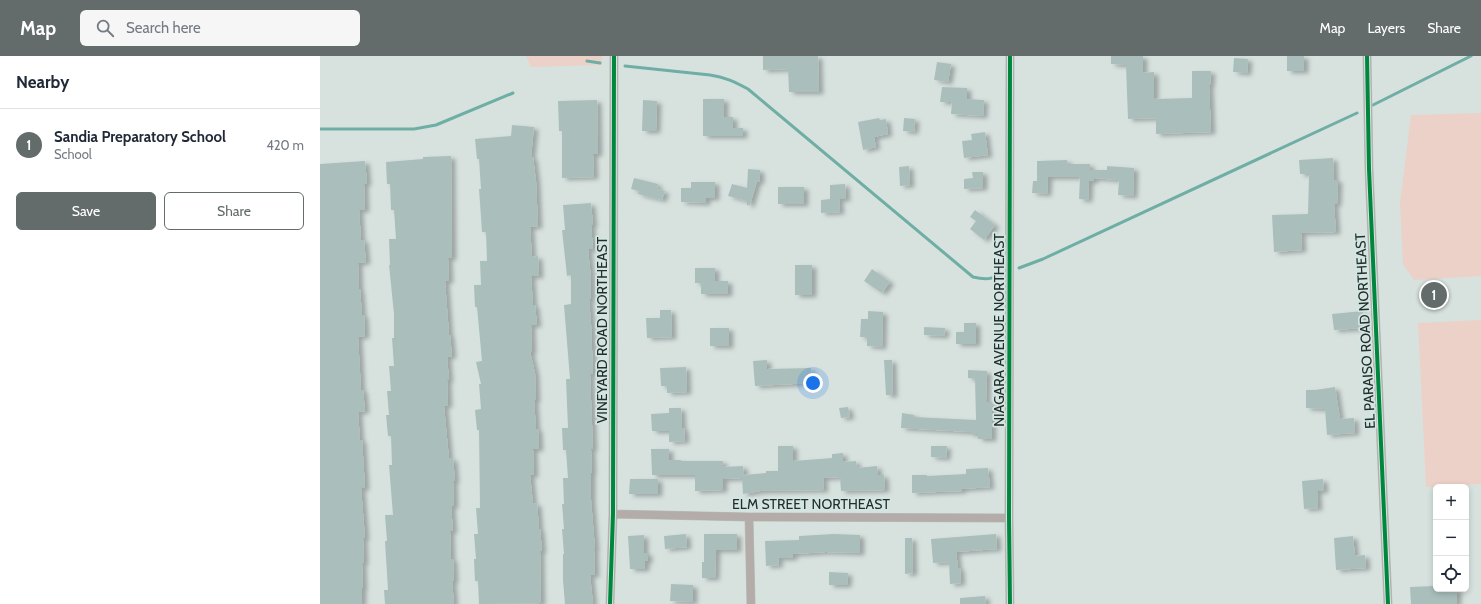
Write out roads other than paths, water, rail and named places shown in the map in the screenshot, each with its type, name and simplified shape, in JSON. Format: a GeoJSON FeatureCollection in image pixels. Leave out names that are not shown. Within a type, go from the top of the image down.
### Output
{"type":"FeatureCollection","features":[{"type":"Feature","properties":{"kind":"street","name":"VINEYARD ROAD NORTHEAST"},"geometry":{"type":"LineString","coordinates":[[610,604],[613,514],[614,56]]}},
{"type":"Feature","properties":{"kind":"street","name":"NIAGARA AVENUE NORTHEAST"},"geometry":{"type":"LineString","coordinates":[[1010,56],[1010,604]]}},
{"type":"Feature","properties":{"kind":"street","name":"EL PARAISO ROAD NORTHEAST"},"geometry":{"type":"LineString","coordinates":[[1367,56],[1369,169],[1388,604]]}},
{"type":"Feature","properties":{"kind":"street","name":"ELM STREET NORTHEAST"},"geometry":{"type":"LineString","coordinates":[[613,514],[749,517],[1009,518]]}},
{"type":"Feature","properties":{"kind":"street"},"geometry":{"type":"LineString","coordinates":[[749,517],[751,604]]}},
{"type":"Feature","properties":{"kind":"waterway"},"geometry":{"type":"LineString","coordinates":[[1373,105],[1471,56]]}},
{"type":"Feature","properties":{"kind":"waterway"},"geometry":{"type":"LineString","coordinates":[[587,61],[600,63]]}},
{"type":"Feature","properties":{"kind":"waterway"},"geometry":{"type":"LineString","coordinates":[[625,66],[715,76],[730,80],[748,89],[973,277],[988,279],[1002,275]]}},
{"type":"Feature","properties":{"kind":"waterway"},"geometry":{"type":"LineString","coordinates":[[320,129],[414,129],[436,125],[513,93]]}},
{"type":"Feature","properties":{"kind":"waterway"},"geometry":{"type":"LineString","coordinates":[[1019,268],[1043,259],[1357,113]]}},
{"type":"Feature","properties":{"kind":"place","name":"Sandia Preparatory School"},"geometry":{"type":"Point","coordinates":[1434,295]}}]}
